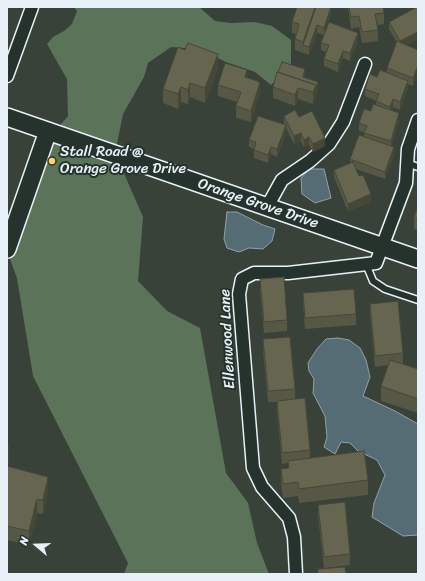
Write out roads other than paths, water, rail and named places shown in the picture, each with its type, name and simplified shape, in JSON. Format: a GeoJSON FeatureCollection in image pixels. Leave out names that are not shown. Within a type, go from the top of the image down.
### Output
{"type":"FeatureCollection","features":[{"type":"Feature","properties":{"kind":"street"},"geometry":{"type":"LineString","coordinates":[[7,76],[32,7]]}},
{"type":"Feature","properties":{"kind":"street"},"geometry":{"type":"LineString","coordinates":[[267,207],[282,180],[310,161],[329,144],[343,122],[365,64]]}},
{"type":"Feature","properties":{"kind":"street","name":"Orange Grove Drive"},"geometry":{"type":"LineString","coordinates":[[7,117],[418,259]]}},
{"type":"Feature","properties":{"kind":"street"},"geometry":{"type":"LineString","coordinates":[[366,264],[376,262],[383,247],[412,165],[408,149],[417,126]]}},
{"type":"Feature","properties":{"kind":"street"},"geometry":{"type":"LineString","coordinates":[[7,249],[48,131]]}},
{"type":"Feature","properties":{"kind":"street","name":"Ellenwood Lane"},"geometry":{"type":"LineString","coordinates":[[296,574],[294,537],[289,518],[262,487],[253,468],[240,301],[242,279],[254,273],[288,273],[366,264]]}},
{"type":"Feature","properties":{"kind":"lane"},"geometry":{"type":"LineString","coordinates":[[366,264],[373,281],[385,289],[418,300]]}},
{"type":"Feature","properties":{"kind":"water"},"geometry":{"type":"Polygon","coordinates":[[[309,169],[324,169],[331,198],[315,203],[302,194],[301,178],[309,169]]]}},
{"type":"Feature","properties":{"kind":"water"},"geometry":{"type":"Polygon","coordinates":[[[227,212],[237,212],[263,225],[275,229],[272,241],[263,249],[249,248],[239,252],[227,248],[224,239],[227,212]]]}},
{"type":"Feature","properties":{"kind":"water"},"geometry":{"type":"Polygon","coordinates":[[[338,338],[349,340],[360,348],[366,360],[370,377],[363,396],[418,424],[418,535],[403,536],[372,517],[374,503],[385,475],[377,460],[358,451],[350,443],[341,442],[335,454],[324,447],[327,437],[325,416],[313,393],[314,379],[309,371],[308,363],[326,339],[338,338]]]}},
{"type":"Feature","properties":{"kind":"place","name":"Stall Road @ Orange Grove Drive"},"geometry":{"type":"Point","coordinates":[52,161]}}]}
